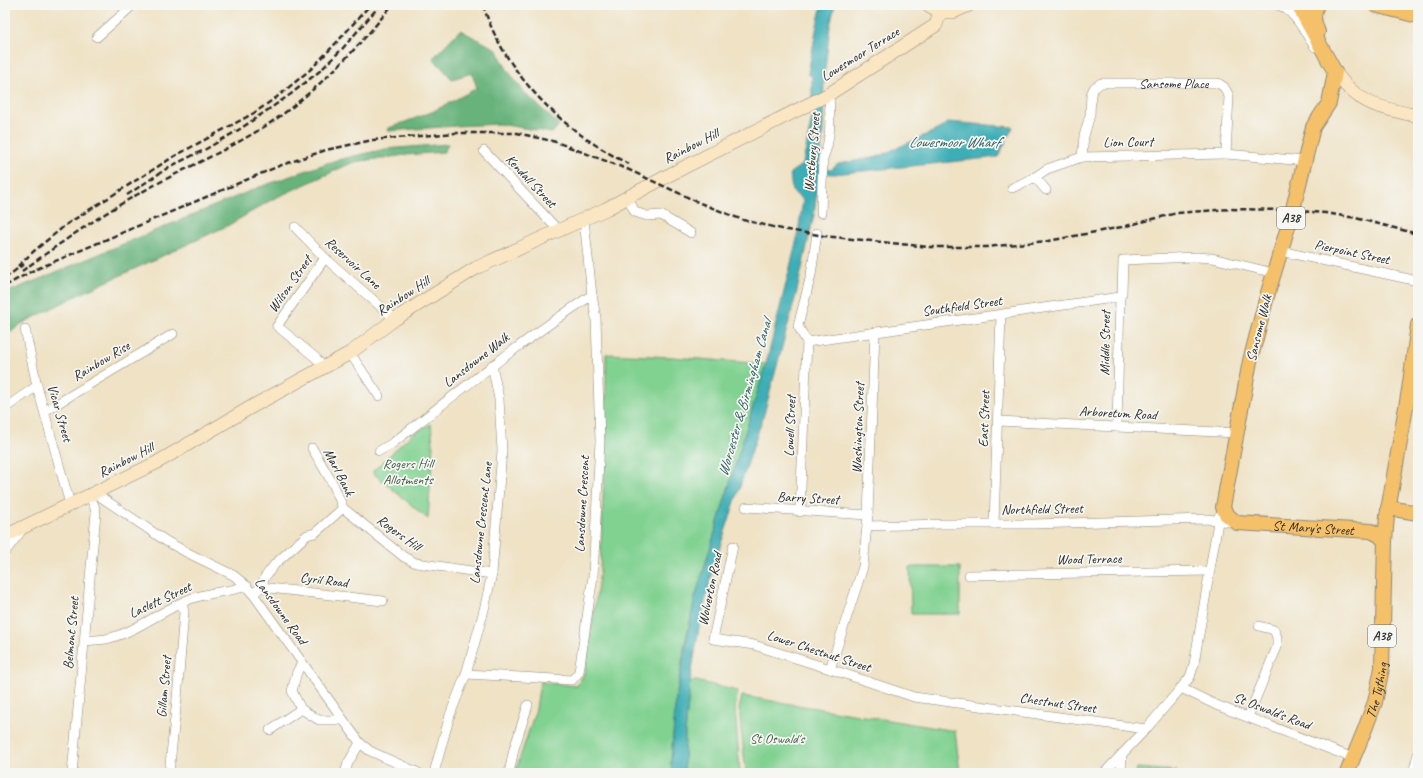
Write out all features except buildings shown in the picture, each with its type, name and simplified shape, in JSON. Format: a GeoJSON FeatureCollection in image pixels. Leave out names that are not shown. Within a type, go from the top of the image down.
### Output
{"type":"FeatureCollection","features":[{"type":"Feature","properties":{"kind":"main road"},"geometry":{"type":"LineString","coordinates":[[928,5],[940,12],[953,12],[969,5]]}},
{"type":"Feature","properties":{"kind":"main road"},"geometry":{"type":"LineString","coordinates":[[1298,5],[1332,68],[1348,88],[1366,101],[1388,110],[1418,116]]}},
{"type":"Feature","properties":{"kind":"main road"},"geometry":{"type":"LineString","coordinates":[[1317,5],[1313,20],[1332,68]]}},
{"type":"Feature","properties":{"kind":"main road"},"geometry":{"type":"LineString","coordinates":[[1375,5],[1405,9],[1418,16]]}},
{"type":"Feature","properties":{"kind":"main road","name":"Lowesmoor Terrace"},"geometry":{"type":"LineString","coordinates":[[827,94],[936,25],[940,12]]}},
{"type":"Feature","properties":{"kind":"main road","name":"A38"},"geometry":{"type":"LineString","coordinates":[[1305,161],[1313,127],[1329,103],[1332,68]]}},
{"type":"Feature","properties":{"kind":"main road","name":"Rainbow Hill"},"geometry":{"type":"LineString","coordinates":[[5,536],[156,463],[350,353],[394,319],[476,268],[584,220],[827,94]]}},
{"type":"Feature","properties":{"kind":"main road","name":"Sansome Walk"},"geometry":{"type":"LineString","coordinates":[[1223,499],[1250,361],[1280,251],[1291,217],[1305,161]]}},
{"type":"Feature","properties":{"kind":"main road","name":"A38"},"geometry":{"type":"LineString","coordinates":[[1388,508],[1409,390],[1418,325]]}},
{"type":"Feature","properties":{"kind":"main road"},"geometry":{"type":"LineString","coordinates":[[1223,499],[1223,507],[1226,514],[1237,523]]}},
{"type":"Feature","properties":{"kind":"main road"},"geometry":{"type":"LineString","coordinates":[[1388,508],[1418,513]]}},
{"type":"Feature","properties":{"kind":"main road","name":"The Tything"},"geometry":{"type":"LineString","coordinates":[[1347,773],[1375,702],[1382,668],[1385,541],[1388,508]]}},
{"type":"Feature","properties":{"kind":"main road","name":"St Mary's Street"},"geometry":{"type":"LineString","coordinates":[[1237,523],[1371,531],[1379,535],[1385,541]]}},
{"type":"Feature","properties":{"kind":"street"},"geometry":{"type":"LineString","coordinates":[[97,37],[133,5]]}},
{"type":"Feature","properties":{"kind":"street"},"geometry":{"type":"LineString","coordinates":[[1277,5],[1282,6],[1292,13],[1310,41],[1332,68]]}},
{"type":"Feature","properties":{"kind":"street","name":"Sansome Place"},"geometry":{"type":"LineString","coordinates":[[1082,157],[1084,136],[1090,115],[1091,94],[1094,88],[1101,83],[1218,83],[1224,87],[1229,96],[1226,154]]}},
{"type":"Feature","properties":{"kind":"street","name":"Westbury Street"},"geometry":{"type":"LineString","coordinates":[[821,213],[823,158],[826,153],[830,123],[827,94]]}},
{"type":"Feature","properties":{"kind":"street","name":"Kendall Street"},"geometry":{"type":"LineString","coordinates":[[484,151],[559,231]]}},
{"type":"Feature","properties":{"kind":"street"},"geometry":{"type":"LineString","coordinates":[[1226,154],[1305,161]]}},
{"type":"Feature","properties":{"kind":"street","name":"Lion Court"},"geometry":{"type":"LineString","coordinates":[[1012,188],[1026,182],[1047,169],[1082,157],[1226,154]]}},
{"type":"Feature","properties":{"kind":"street"},"geometry":{"type":"LineString","coordinates":[[1035,177],[1046,190]]}},
{"type":"Feature","properties":{"kind":"street"},"geometry":{"type":"LineString","coordinates":[[628,198],[635,212],[647,216],[661,215],[691,232]]}},
{"type":"Feature","properties":{"kind":"street","name":"Lansdowne Crescent"},"geometry":{"type":"LineString","coordinates":[[466,674],[572,680],[580,672],[592,576],[600,441],[596,318],[584,220]]}},
{"type":"Feature","properties":{"kind":"street","name":"Reservoir Lane"},"geometry":{"type":"LineString","coordinates":[[295,227],[325,258],[394,319]]}},
{"type":"Feature","properties":{"kind":"street"},"geometry":{"type":"LineString","coordinates":[[807,342],[798,326],[811,275],[817,233]]}},
{"type":"Feature","properties":{"kind":"street","name":"Pierpoint Street"},"geometry":{"type":"LineString","coordinates":[[1280,251],[1418,281]]}},
{"type":"Feature","properties":{"kind":"street","name":"Middle Street"},"geometry":{"type":"LineString","coordinates":[[1117,427],[1120,297],[1122,293],[1124,260],[1196,257],[1212,258],[1274,273]]}},
{"type":"Feature","properties":{"kind":"street","name":"Wilson Street"},"geometry":{"type":"LineString","coordinates":[[323,367],[316,358],[277,326],[325,258]]}},
{"type":"Feature","properties":{"kind":"street","name":"Lansdowne Walk"},"geometry":{"type":"LineString","coordinates":[[379,451],[393,443],[492,365],[551,322],[592,295]]}},
{"type":"Feature","properties":{"kind":"street","name":"Southfield Street"},"geometry":{"type":"LineString","coordinates":[[807,342],[1120,297]]}},
{"type":"Feature","properties":{"kind":"street","name":"East Street"},"geometry":{"type":"LineString","coordinates":[[994,524],[1001,315]]}},
{"type":"Feature","properties":{"kind":"street","name":"Vicar Street"},"geometry":{"type":"LineString","coordinates":[[25,329],[37,386],[70,504]]}},
{"type":"Feature","properties":{"kind":"street","name":"Washington Street"},"geometry":{"type":"LineString","coordinates":[[830,669],[862,567],[868,515],[876,332]]}},
{"type":"Feature","properties":{"kind":"street","name":"Rainbow Rise"},"geometry":{"type":"LineString","coordinates":[[45,411],[173,334]]}},
{"type":"Feature","properties":{"kind":"street","name":"Lowell Street"},"geometry":{"type":"LineString","coordinates":[[800,512],[807,342]]}},
{"type":"Feature","properties":{"kind":"street"},"geometry":{"type":"LineString","coordinates":[[350,353],[379,396]]}},
{"type":"Feature","properties":{"kind":"street","name":"Lansdowne Crescent Lane"},"geometry":{"type":"LineString","coordinates":[[434,773],[450,715],[466,674],[484,610],[492,574],[502,451],[499,399],[492,365]]}},
{"type":"Feature","properties":{"kind":"street"},"geometry":{"type":"LineString","coordinates":[[5,408],[37,386]]}},
{"type":"Feature","properties":{"kind":"street","name":"Arboretum Road"},"geometry":{"type":"LineString","coordinates":[[998,421],[1237,433]]}},
{"type":"Feature","properties":{"kind":"street","name":"Marl Bank"},"geometry":{"type":"LineString","coordinates":[[312,448],[334,486],[342,508]]}},
{"type":"Feature","properties":{"kind":"street","name":"Lansdowne Road"},"geometry":{"type":"LineString","coordinates":[[92,495],[166,541],[234,576],[247,586],[360,743],[370,751],[419,773]]}},
{"type":"Feature","properties":{"kind":"street","name":"Belmont Street"},"geometry":{"type":"LineString","coordinates":[[72,773],[96,513],[92,495]]}},
{"type":"Feature","properties":{"kind":"street","name":"Sansome Walk"},"geometry":{"type":"LineString","coordinates":[[1181,688],[1190,677],[1194,664],[1217,520],[1223,499]]}},
{"type":"Feature","properties":{"kind":"street","name":"Barry Street"},"geometry":{"type":"LineString","coordinates":[[746,507],[800,512],[868,515]]}},
{"type":"Feature","properties":{"kind":"street"},"geometry":{"type":"LineString","coordinates":[[253,594],[261,587],[265,577],[275,564],[307,535],[316,533],[342,508]]}},
{"type":"Feature","properties":{"kind":"street","name":"Rogers Hill"},"geometry":{"type":"LineString","coordinates":[[342,508],[404,557],[416,563],[492,574]]}},
{"type":"Feature","properties":{"kind":"street","name":"Northfield Street"},"geometry":{"type":"LineString","coordinates":[[867,526],[1207,519],[1237,523]]}},
{"type":"Feature","properties":{"kind":"street"},"geometry":{"type":"LineString","coordinates":[[5,552],[26,526]]}},
{"type":"Feature","properties":{"kind":"street","name":"Wolverton Road"},"geometry":{"type":"LineString","coordinates":[[713,639],[733,546]]}},
{"type":"Feature","properties":{"kind":"street","name":"Wood Terrace"},"geometry":{"type":"LineString","coordinates":[[969,575],[1210,570]]}},
{"type":"Feature","properties":{"kind":"street","name":"Laslett Street"},"geometry":{"type":"LineString","coordinates":[[85,641],[107,638],[126,632],[182,603],[206,594],[234,591],[247,586]]}},
{"type":"Feature","properties":{"kind":"street","name":"Cyril Road"},"geometry":{"type":"LineString","coordinates":[[261,587],[383,601]]}},
{"type":"Feature","properties":{"kind":"street","name":"Gillam Street"},"geometry":{"type":"LineString","coordinates":[[169,773],[184,612],[182,603]]}},
{"type":"Feature","properties":{"kind":"street"},"geometry":{"type":"LineString","coordinates":[[1248,717],[1277,648],[1277,638],[1274,630],[1259,626]]}},
{"type":"Feature","properties":{"kind":"street","name":"Lower Chestnut Street"},"geometry":{"type":"LineString","coordinates":[[713,639],[754,645],[914,697]]}},
{"type":"Feature","properties":{"kind":"street"},"geometry":{"type":"LineString","coordinates":[[302,662],[292,691],[301,709],[319,720],[343,720]]}},
{"type":"Feature","properties":{"kind":"street"},"geometry":{"type":"LineString","coordinates":[[1107,772],[1181,688]]}},
{"type":"Feature","properties":{"kind":"street","name":"St Oswald's Road"},"geometry":{"type":"LineString","coordinates":[[1181,688],[1196,696],[1353,758]]}},
{"type":"Feature","properties":{"kind":"street","name":"Chestnut Street"},"geometry":{"type":"LineString","coordinates":[[914,697],[1146,729]]}},
{"type":"Feature","properties":{"kind":"street"},"geometry":{"type":"LineString","coordinates":[[509,773],[514,749],[528,705]]}},
{"type":"Feature","properties":{"kind":"street"},"geometry":{"type":"LineString","coordinates":[[270,730],[301,709]]}},
{"type":"Feature","properties":{"kind":"street"},"geometry":{"type":"LineString","coordinates":[[345,773],[348,763],[360,743]]}},
{"type":"Feature","properties":{"kind":"street"},"geometry":{"type":"LineString","coordinates":[[1121,773],[1122,754]]}},
{"type":"Feature","properties":{"kind":"street"},"geometry":{"type":"LineString","coordinates":[[1413,773],[1418,754]]}},
{"type":"Feature","properties":{"kind":"green space"},"geometry":{"type":"Polygon","coordinates":[[[460,30],[496,49],[508,71],[525,93],[559,125],[552,133],[500,124],[388,131],[389,128],[432,112],[477,88],[472,73],[452,79],[433,58],[460,30]]]}},
{"type":"Feature","properties":{"kind":"green space"},"geometry":{"type":"Polygon","coordinates":[[[448,144],[444,152],[406,155],[354,162],[273,199],[229,225],[76,296],[21,324],[5,337],[5,293],[257,188],[333,161],[385,149],[448,144]]]}},
{"type":"Feature","properties":{"kind":"green space"},"geometry":{"type":"Polygon","coordinates":[[[606,354],[766,364],[695,598],[685,643],[676,699],[671,761],[672,773],[515,773],[536,709],[540,682],[577,686],[585,672],[600,571],[606,430],[606,354]]]}},
{"type":"Feature","properties":{"kind":"green space","name":"Rogers Hill Allotments"},"geometry":{"type":"Polygon","coordinates":[[[431,424],[433,444],[428,519],[372,472],[412,434],[431,424]]]}},
{"type":"Feature","properties":{"kind":"green space"},"geometry":{"type":"Polygon","coordinates":[[[910,567],[960,567],[960,614],[911,614],[910,567]]]}},
{"type":"Feature","properties":{"kind":"green space"},"geometry":{"type":"Polygon","coordinates":[[[696,681],[738,691],[735,708],[740,773],[684,773],[685,733],[690,682],[696,681]]]}},
{"type":"Feature","properties":{"kind":"green space","name":"St Oswald's"},"geometry":{"type":"Polygon","coordinates":[[[742,696],[955,731],[960,773],[746,773],[739,709],[742,696]]]}},
{"type":"Feature","properties":{"kind":"green space"},"geometry":{"type":"Polygon","coordinates":[[[1137,768],[1177,771],[1177,773],[1136,773],[1137,768]]]}},
{"type":"Feature","properties":{"kind":"water","name":"Lowesmoor Wharf"},"geometry":{"type":"Polygon","coordinates":[[[822,5],[835,5],[830,26],[824,78],[820,169],[831,170],[838,164],[877,157],[939,129],[948,122],[1013,127],[998,157],[834,174],[819,173],[814,215],[796,295],[764,414],[716,559],[700,621],[690,682],[685,733],[684,773],[672,773],[671,761],[676,699],[695,598],[766,364],[797,239],[803,200],[792,191],[790,173],[803,164],[812,117],[812,76],[808,74],[822,5]]]}},
{"type":"Feature","properties":{"kind":"railway"},"geometry":{"type":"LineString","coordinates":[[18,266],[67,224],[173,157],[254,113],[277,97],[311,69],[370,5]]}},
{"type":"Feature","properties":{"kind":"railway"},"geometry":{"type":"LineString","coordinates":[[127,195],[169,167],[206,149],[240,129],[291,94],[321,70],[343,48],[380,5]]}},
{"type":"Feature","properties":{"kind":"railway"},"geometry":{"type":"LineString","coordinates":[[22,271],[101,216],[151,187],[235,144],[283,114],[327,77],[367,35],[392,5]]}},
{"type":"Feature","properties":{"kind":"railway"},"geometry":{"type":"LineString","coordinates":[[483,5],[493,31],[506,55],[522,78],[540,99],[582,136],[629,164]]}},
{"type":"Feature","properties":{"kind":"railway"},"geometry":{"type":"LineString","coordinates":[[5,286],[32,271],[279,166],[326,150],[373,140],[456,133],[517,133],[556,142],[627,169],[700,203],[743,220],[782,229],[824,236],[929,247],[986,247],[1048,241],[1122,227],[1177,213],[1230,209],[1286,210],[1326,213],[1356,218],[1418,234]]}},
{"type":"Feature","properties":{"kind":"railway"},"geometry":{"type":"LineString","coordinates":[[5,278],[24,264]]}},
{"type":"Feature","properties":{"kind":"water label","name":"Worcester & Birmingham Canal"},"geometry":{"type":"Point","coordinates":[745,398]}}]}
